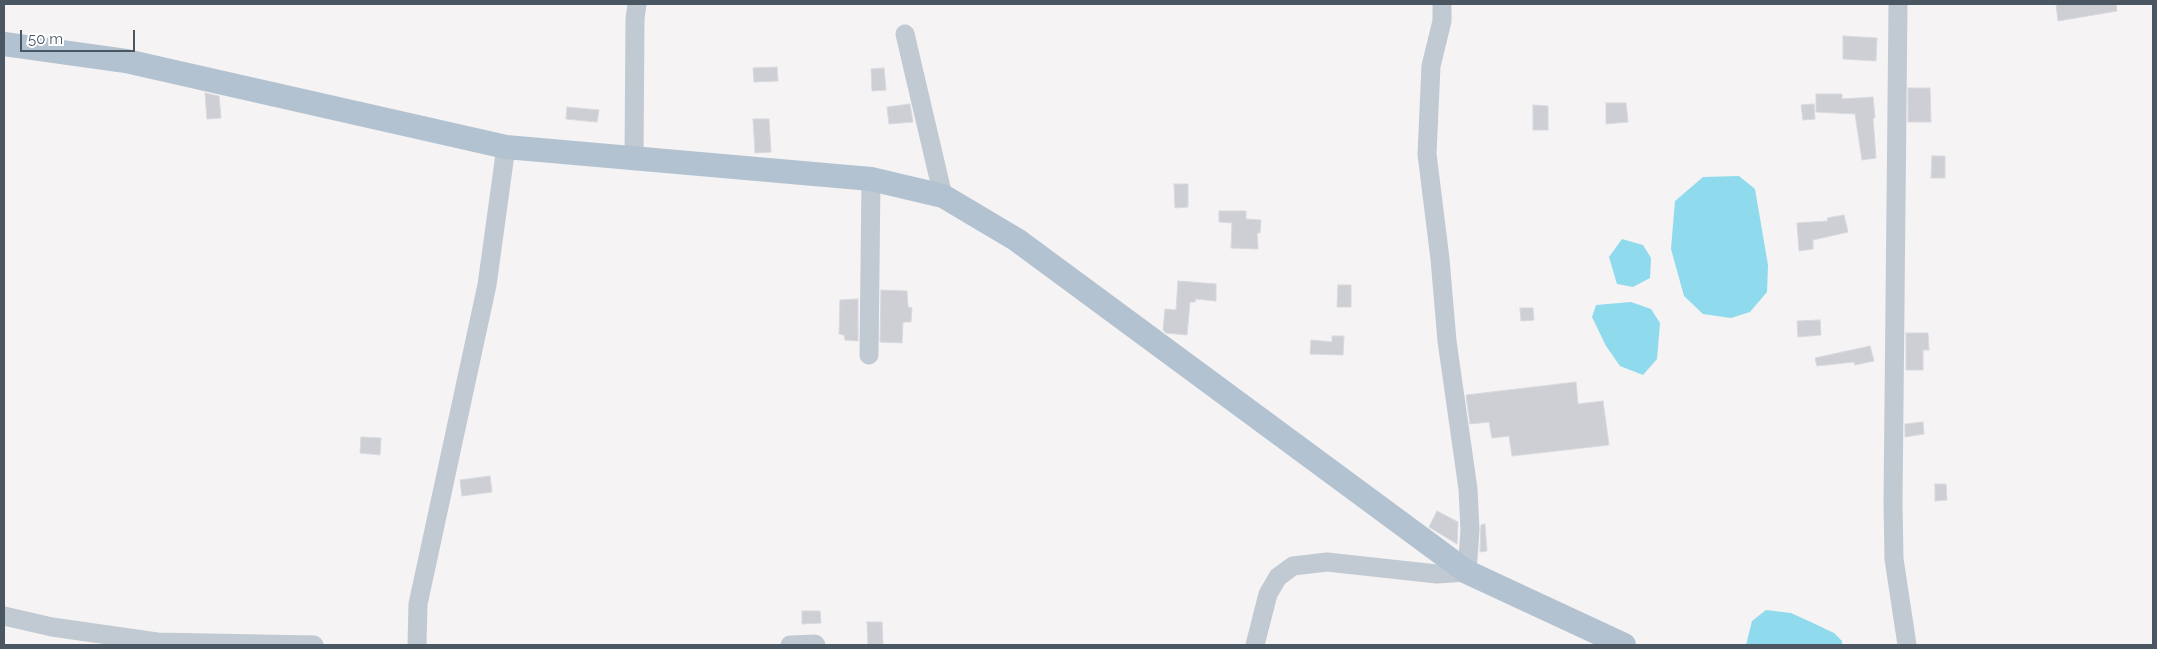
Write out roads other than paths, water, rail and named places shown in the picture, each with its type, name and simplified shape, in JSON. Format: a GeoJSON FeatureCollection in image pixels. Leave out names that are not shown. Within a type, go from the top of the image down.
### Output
{"type":"FeatureCollection","features":[{"type":"Feature","properties":{"kind":"main road"},"geometry":{"type":"LineString","coordinates":[[4,44],[126,61],[506,147],[870,179],[943,196],[1017,240],[1467,572],[1624,645]]}},
{"type":"Feature","properties":{"kind":"street"},"geometry":{"type":"LineString","coordinates":[[634,158],[635,19],[637,4]]}},
{"type":"Feature","properties":{"kind":"street"},"geometry":{"type":"LineString","coordinates":[[1255,645],[1268,594],[1278,577],[1293,566],[1327,562],[1437,574],[1467,572],[1470,530],[1468,489],[1447,342],[1427,154],[1431,66],[1442,21],[1442,4]]}},
{"type":"Feature","properties":{"kind":"street"},"geometry":{"type":"LineString","coordinates":[[1898,4],[1893,513],[1894,559],[1907,645]]}},
{"type":"Feature","properties":{"kind":"street"},"geometry":{"type":"LineString","coordinates":[[905,34],[943,196]]}},
{"type":"Feature","properties":{"kind":"street"},"geometry":{"type":"LineString","coordinates":[[416,645],[418,604],[487,285],[506,147]]}},
{"type":"Feature","properties":{"kind":"street"},"geometry":{"type":"LineString","coordinates":[[869,355],[870,179]]}},
{"type":"Feature","properties":{"kind":"street"},"geometry":{"type":"LineString","coordinates":[[4,616],[52,627],[157,642],[314,645]]}},
{"type":"Feature","properties":{"kind":"street"},"geometry":{"type":"LineString","coordinates":[[790,645],[816,645]]}},
{"type":"Feature","properties":{"kind":"water"},"geometry":{"type":"Polygon","coordinates":[[[1739,176],[1755,189],[1768,265],[1767,292],[1750,312],[1731,318],[1703,314],[1684,296],[1671,249],[1675,201],[1703,177],[1739,176]]]}},
{"type":"Feature","properties":{"kind":"water"},"geometry":{"type":"Polygon","coordinates":[[[1622,239],[1643,245],[1651,258],[1650,278],[1633,287],[1617,284],[1609,257],[1622,239]]]}},
{"type":"Feature","properties":{"kind":"water"},"geometry":{"type":"Polygon","coordinates":[[[1631,302],[1651,309],[1660,323],[1657,359],[1643,375],[1620,366],[1606,346],[1592,317],[1596,305],[1631,302]]]}},
{"type":"Feature","properties":{"kind":"water"},"geometry":{"type":"Polygon","coordinates":[[[1766,610],[1791,613],[1813,623],[1834,633],[1842,641],[1842,645],[1746,645],[1752,621],[1766,610]]]}}]}
